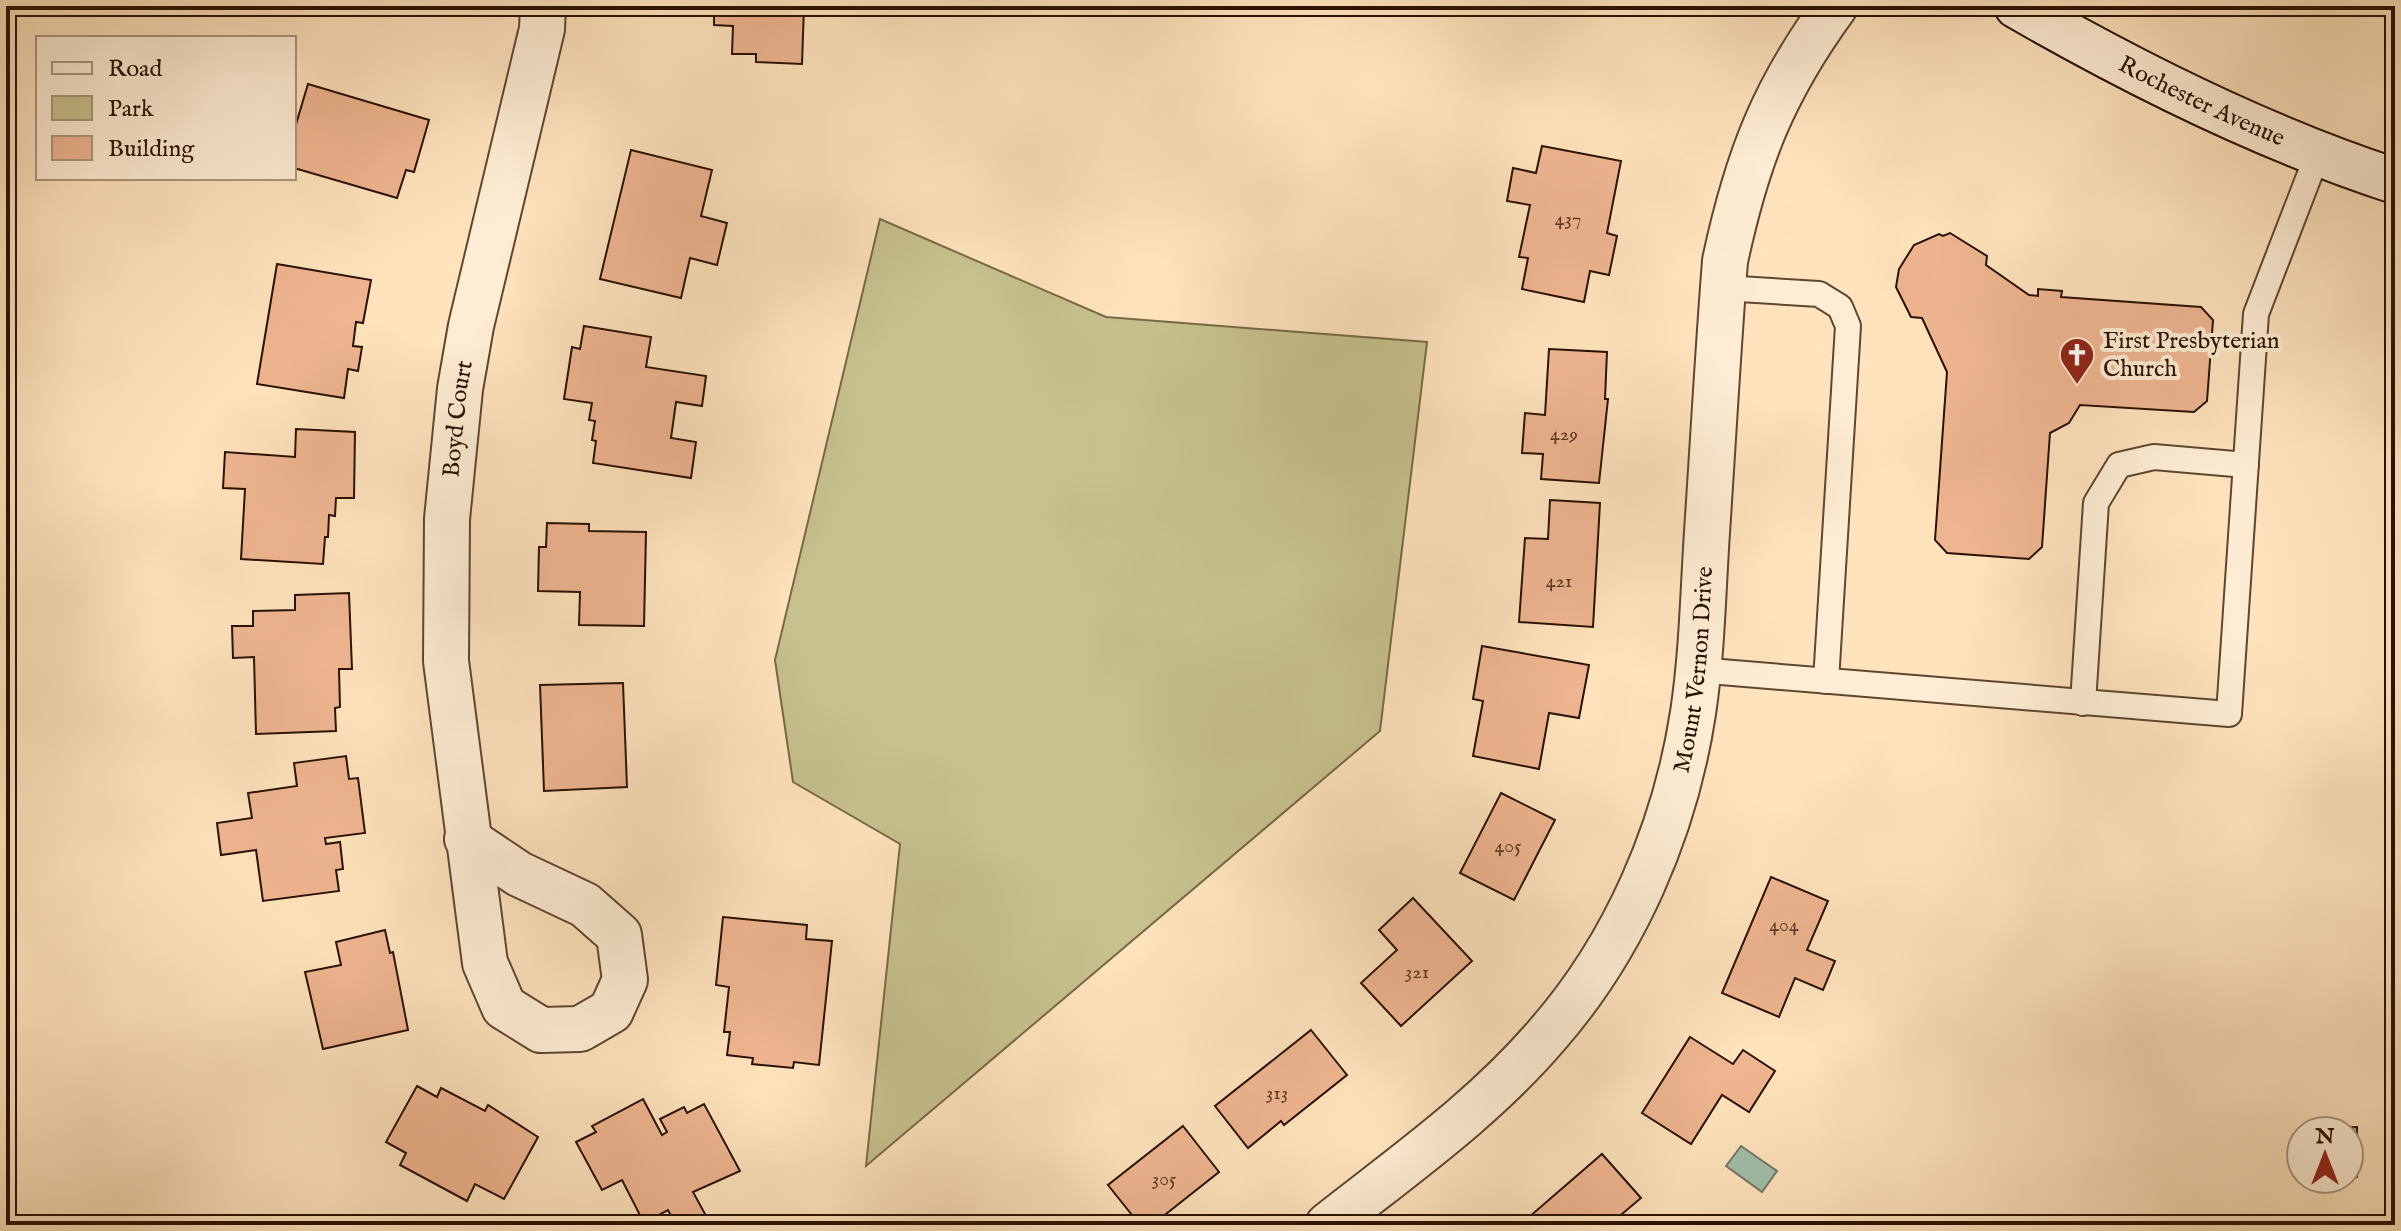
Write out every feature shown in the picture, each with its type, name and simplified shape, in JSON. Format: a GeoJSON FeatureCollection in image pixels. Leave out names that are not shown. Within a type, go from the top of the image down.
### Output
{"type":"FeatureCollection","features":[{"type":"Feature","properties":{"kind":"street","name":"Boyd Court"},"geometry":{"type":"LineString","coordinates":[[467,839],[446,661],[447,519],[460,389],[471,326],[542,29],[543,6]]}},
{"type":"Feature","properties":{"kind":"street","name":"Mount Vernon Drive"},"geometry":{"type":"LineString","coordinates":[[1328,1225],[1487,1099],[1548,1034],[1589,981],[1629,912],[1669,814],[1693,714],[1723,288],[1740,190],[1764,122],[1797,58],[1835,6]]}},
{"type":"Feature","properties":{"kind":"street","name":"Rochester Avenue"},"geometry":{"type":"LineString","coordinates":[[2017,6],[2102,55],[2234,119],[2395,181]]}},
{"type":"Feature","properties":{"kind":"lane"},"geometry":{"type":"LineString","coordinates":[[1697,670],[2229,714],[2256,314],[2318,153]]}},
{"type":"Feature","properties":{"kind":"lane"},"geometry":{"type":"LineString","coordinates":[[1723,288],[1819,294],[1840,307],[1848,326],[1826,681]]}},
{"type":"Feature","properties":{"kind":"lane"},"geometry":{"type":"LineString","coordinates":[[2083,703],[2096,503],[2119,465],[2154,457],[2246,465]]}},
{"type":"Feature","properties":{"kind":"green space"},"geometry":{"type":"Polygon","coordinates":[[[880,219],[1106,317],[1427,342],[1380,731],[866,1166],[900,844],[793,782],[775,660],[880,219]]]}},
{"type":"Feature","properties":{"kind":"shaded area"},"geometry":{"type":"Polygon","coordinates":[[[1741,1146],[1777,1171],[1762,1192],[1726,1166],[1741,1146]]]}},
{"type":"Feature","properties":{"kind":"building"},"geometry":{"type":"Polygon","coordinates":[[[714,6],[804,6],[802,64],[756,62],[756,54],[732,54],[733,26],[714,25],[714,6]]]}},
{"type":"Feature","properties":{"kind":"building"},"geometry":{"type":"Polygon","coordinates":[[[308,84],[429,120],[414,172],[406,170],[397,198],[296,169],[296,124],[308,84]]]}},
{"type":"Feature","properties":{"kind":"building"},"geometry":{"type":"Polygon","coordinates":[[[1542,146],[1621,161],[1607,233],[1617,236],[1609,275],[1590,271],[1584,302],[1522,289],[1528,258],[1519,257],[1530,205],[1507,201],[1513,168],[1536,173],[1542,146]]]}},
{"type":"Feature","properties":{"kind":"building"},"geometry":{"type":"Polygon","coordinates":[[[631,150],[712,170],[701,216],[727,223],[717,265],[690,258],[681,298],[600,279],[631,150]]]}},
{"type":"Feature","properties":{"kind":"building","name":"First Presbyterian Church"},"geometry":{"type":"Polygon","coordinates":[[[1950,233],[1987,256],[1986,265],[2029,295],[2038,296],[2038,289],[2062,291],[2061,297],[2201,307],[2213,320],[2207,401],[2194,412],[2080,405],[2069,423],[2050,433],[2042,547],[2029,559],[1947,553],[1935,540],[1947,372],[1922,318],[1911,317],[1896,287],[1899,269],[1914,245],[1939,234],[1950,233]]]}},
{"type":"Feature","properties":{"kind":"building"},"geometry":{"type":"Polygon","coordinates":[[[277,264],[371,280],[363,323],[356,322],[353,346],[362,347],[358,371],[348,369],[344,398],[257,384],[277,264]]]}},
{"type":"Feature","properties":{"kind":"building"},"geometry":{"type":"Polygon","coordinates":[[[584,326],[651,337],[646,367],[706,376],[702,406],[676,402],[671,438],[696,442],[691,478],[593,463],[596,441],[592,440],[595,421],[589,420],[592,403],[564,399],[572,347],[580,349],[584,326]]]}},
{"type":"Feature","properties":{"kind":"building"},"geometry":{"type":"Polygon","coordinates":[[[1549,349],[1607,352],[1605,399],[1608,399],[1599,483],[1541,479],[1543,454],[1522,453],[1525,413],[1545,415],[1549,349]]]}},
{"type":"Feature","properties":{"kind":"building"},"geometry":{"type":"Polygon","coordinates":[[[296,429],[355,432],[354,498],[336,498],[335,516],[329,515],[323,564],[241,559],[245,489],[223,488],[225,452],[295,457],[296,429]]]}},
{"type":"Feature","properties":{"kind":"building"},"geometry":{"type":"Polygon","coordinates":[[[1550,500],[1600,503],[1593,627],[1519,622],[1525,538],[1548,539],[1550,500]]]}},
{"type":"Feature","properties":{"kind":"building"},"geometry":{"type":"Polygon","coordinates":[[[547,523],[589,524],[589,531],[646,532],[644,626],[579,625],[580,592],[538,591],[539,547],[546,547],[547,523]]]}},
{"type":"Feature","properties":{"kind":"building"},"geometry":{"type":"Polygon","coordinates":[[[349,593],[352,669],[339,669],[340,707],[335,708],[336,731],[256,734],[254,657],[233,658],[232,626],[253,626],[253,611],[295,610],[295,595],[349,593]]]}},
{"type":"Feature","properties":{"kind":"building"},"geometry":{"type":"Polygon","coordinates":[[[1482,646],[1589,665],[1579,718],[1549,713],[1539,769],[1473,756],[1483,701],[1473,699],[1482,646]]]}},
{"type":"Feature","properties":{"kind":"building"},"geometry":{"type":"Polygon","coordinates":[[[623,683],[627,787],[544,791],[540,685],[623,683]]]}},
{"type":"Feature","properties":{"kind":"building"},"geometry":{"type":"Polygon","coordinates":[[[346,756],[349,779],[358,778],[365,833],[325,838],[326,844],[340,842],[343,869],[336,870],[339,891],[263,901],[256,850],[221,855],[217,823],[252,818],[248,793],[297,786],[294,763],[346,756]]]}},
{"type":"Feature","properties":{"kind":"building"},"geometry":{"type":"Polygon","coordinates":[[[1501,793],[1555,820],[1514,900],[1460,873],[1501,793]]]}},
{"type":"Feature","properties":{"kind":"building"},"geometry":{"type":"Polygon","coordinates":[[[1771,877],[1828,901],[1807,950],[1835,961],[1823,990],[1795,978],[1779,1017],[1722,993],[1771,877]]]}},
{"type":"Feature","properties":{"kind":"building"},"geometry":{"type":"Polygon","coordinates":[[[1413,898],[1472,961],[1401,1026],[1361,983],[1397,950],[1379,930],[1413,898]]]}},
{"type":"Feature","properties":{"kind":"building"},"geometry":{"type":"Polygon","coordinates":[[[723,917],[807,925],[806,939],[832,941],[819,1065],[794,1062],[793,1068],[752,1064],[753,1058],[727,1055],[730,1032],[724,1032],[729,987],[716,985],[723,917]]]}},
{"type":"Feature","properties":{"kind":"building"},"geometry":{"type":"Polygon","coordinates":[[[385,930],[390,953],[393,952],[408,1030],[323,1049],[305,972],[341,965],[336,942],[385,930]]]}},
{"type":"Feature","properties":{"kind":"building"},"geometry":{"type":"Polygon","coordinates":[[[1311,1030],[1347,1075],[1284,1125],[1281,1121],[1248,1148],[1215,1106],[1311,1030]]]}},
{"type":"Feature","properties":{"kind":"building"},"geometry":{"type":"Polygon","coordinates":[[[1690,1037],[1733,1064],[1743,1050],[1775,1071],[1749,1112],[1722,1095],[1691,1144],[1642,1113],[1690,1037]]]}},
{"type":"Feature","properties":{"kind":"building"},"geometry":{"type":"Polygon","coordinates":[[[417,1086],[437,1097],[441,1088],[485,1111],[488,1105],[538,1137],[504,1199],[475,1184],[467,1201],[400,1165],[406,1153],[386,1142],[417,1086]]]}},
{"type":"Feature","properties":{"kind":"building"},"geometry":{"type":"Polygon","coordinates":[[[643,1099],[662,1135],[667,1132],[660,1119],[684,1107],[687,1113],[704,1104],[740,1171],[693,1192],[711,1225],[676,1225],[668,1210],[644,1223],[622,1180],[602,1190],[576,1142],[596,1132],[592,1126],[643,1099]]]}},
{"type":"Feature","properties":{"kind":"building"},"geometry":{"type":"Polygon","coordinates":[[[1183,1126],[1219,1172],[1152,1225],[1140,1225],[1108,1185],[1183,1126]]]}},
{"type":"Feature","properties":{"kind":"building"},"geometry":{"type":"Polygon","coordinates":[[[1602,1154],[1641,1198],[1609,1225],[1536,1225],[1529,1217],[1602,1154]]]}},
{"type":"Feature","properties":{"kind":"place","name":"First Presbyterian Church"},"geometry":{"type":"Point","coordinates":[2077,386]}}]}
